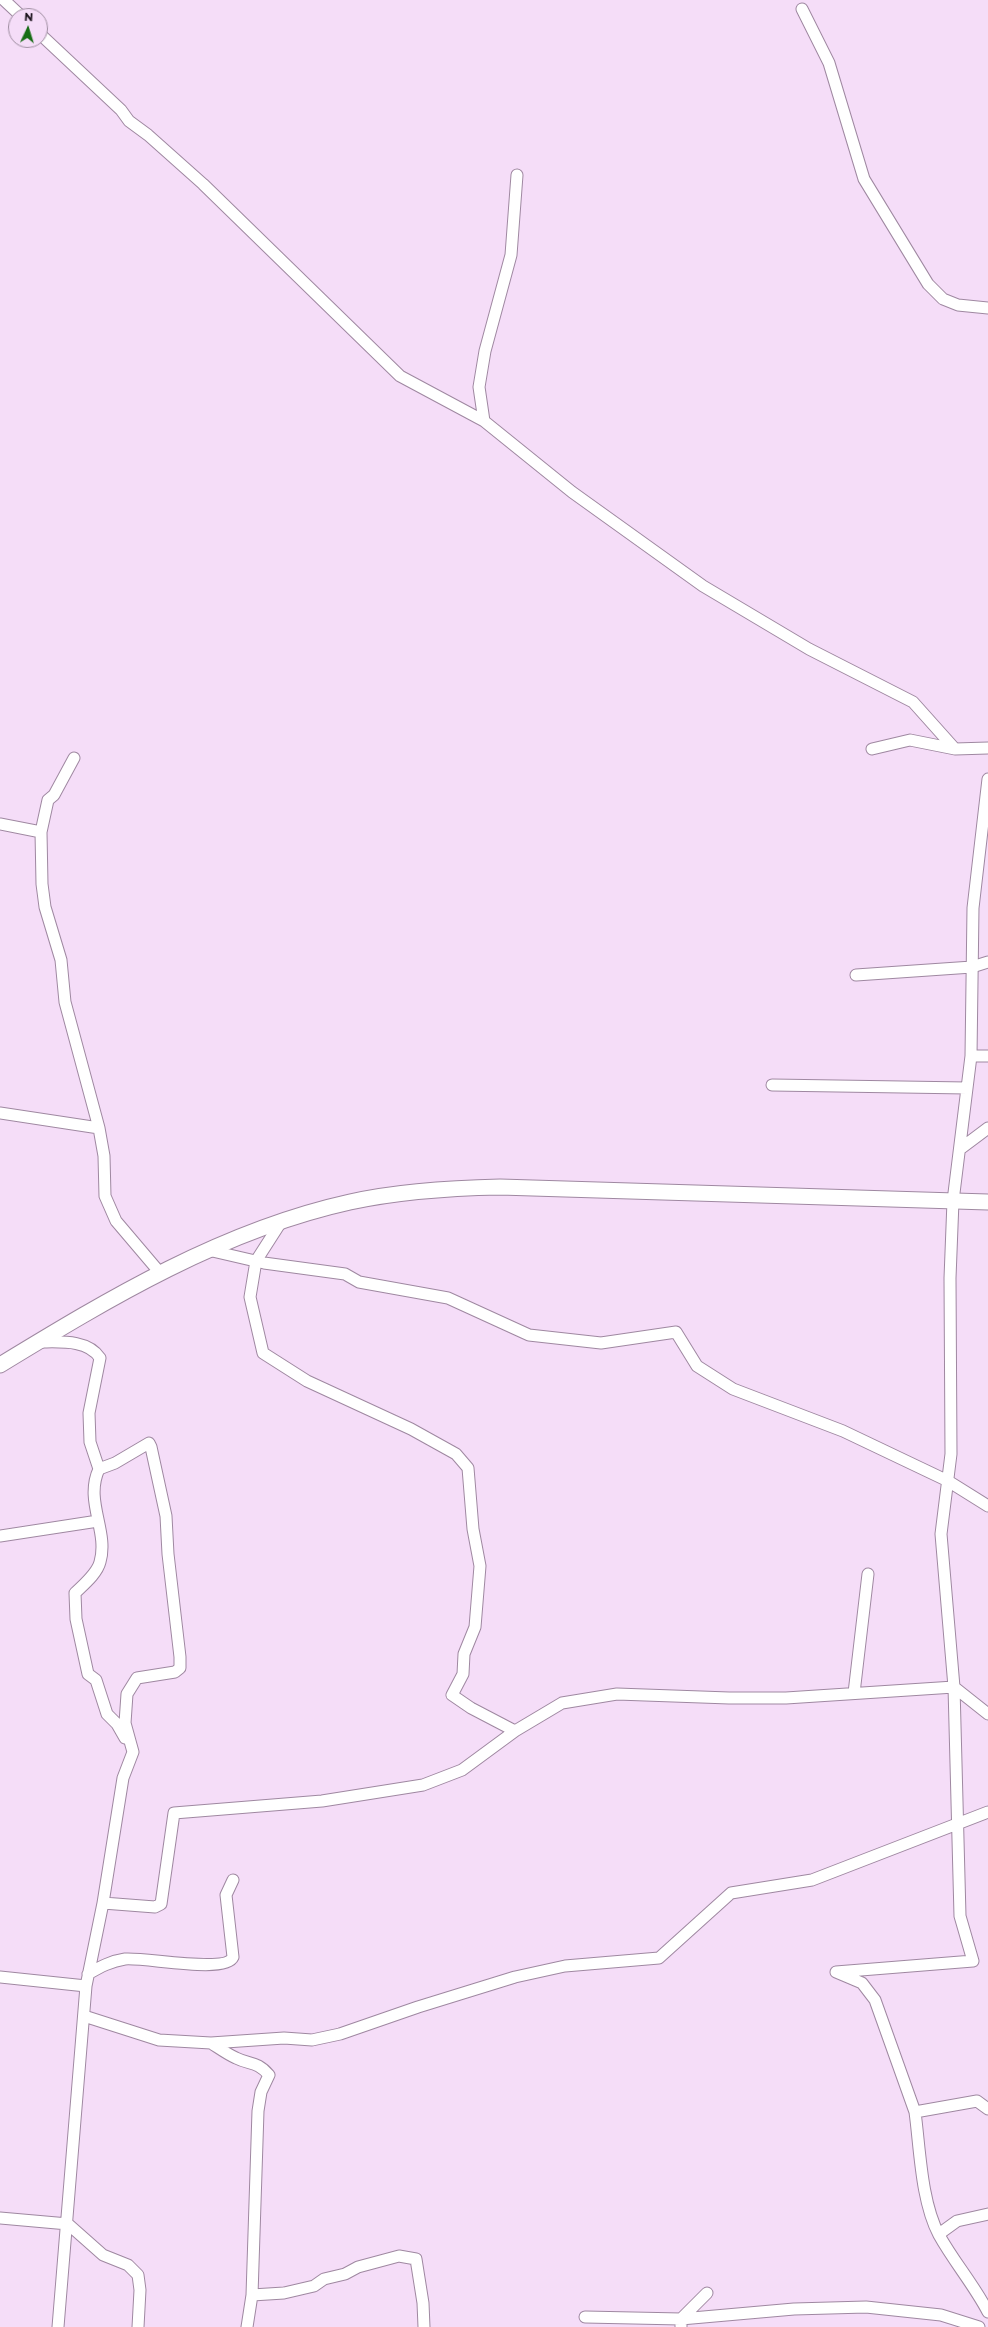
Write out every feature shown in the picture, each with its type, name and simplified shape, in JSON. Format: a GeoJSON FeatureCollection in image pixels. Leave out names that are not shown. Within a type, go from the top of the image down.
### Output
{"type":"FeatureCollection","features":[{"type":"Feature","properties":{"kind":"street"},"geometry":{"type":"LineString","coordinates":[[4,0],[12,8]]}},
{"type":"Feature","properties":{"kind":"street"},"geometry":{"type":"LineString","coordinates":[[802,9],[829,63],[864,179],[928,284],[943,299],[958,305],[988,308]]}},
{"type":"Feature","properties":{"kind":"street"},"geometry":{"type":"LineString","coordinates":[[48,42],[121,110],[129,121],[148,135],[203,184],[400,376],[484,421],[572,492],[703,586],[809,649],[913,702],[955,749]]}},
{"type":"Feature","properties":{"kind":"street"},"geometry":{"type":"LineString","coordinates":[[484,421],[479,387],[485,351],[512,255],[517,175]]}},
{"type":"Feature","properties":{"kind":"street"},"geometry":{"type":"LineString","coordinates":[[872,749],[910,740],[955,749],[988,748]]}},
{"type":"Feature","properties":{"kind":"street"},"geometry":{"type":"LineString","coordinates":[[74,758],[54,795],[48,800],[40,832],[42,884],[46,907],[61,960],[65,1002],[99,1128],[104,1156],[105,1196],[116,1221],[161,1274]]}},
{"type":"Feature","properties":{"kind":"street"},"geometry":{"type":"LineString","coordinates":[[988,779],[973,908],[971,1056],[953,1201],[950,1278],[951,1454],[941,1534],[954,1687],[959,1822],[960,1916],[973,1961],[836,1972],[862,1983],[875,2000],[915,2112],[927,2202],[939,2234],[977,2290],[988,2312]]}},
{"type":"Feature","properties":{"kind":"street"},"geometry":{"type":"LineString","coordinates":[[0,824],[40,832]]}},
{"type":"Feature","properties":{"kind":"street"},"geometry":{"type":"LineString","coordinates":[[856,975],[972,967],[988,962]]}},
{"type":"Feature","properties":{"kind":"street"},"geometry":{"type":"LineString","coordinates":[[971,1056],[988,1056]]}},
{"type":"Feature","properties":{"kind":"street"},"geometry":{"type":"LineString","coordinates":[[772,1085],[967,1088]]}},
{"type":"Feature","properties":{"kind":"street"},"geometry":{"type":"LineString","coordinates":[[0,1113],[99,1128]]}},
{"type":"Feature","properties":{"kind":"street"},"geometry":{"type":"LineString","coordinates":[[960,1149],[988,1128]]}},
{"type":"Feature","properties":{"kind":"street"},"geometry":{"type":"LineString","coordinates":[[0,1365],[96,1307],[208,1250],[281,1222],[350,1202],[449,1188],[508,1187],[988,1202]]}},
{"type":"Feature","properties":{"kind":"street"},"geometry":{"type":"LineString","coordinates":[[281,1222],[256,1261],[250,1297],[263,1353],[307,1381],[417,1432],[456,1454],[468,1468],[473,1529],[480,1566],[475,1627],[464,1654],[463,1674],[452,1695],[471,1708],[515,1731]]}},
{"type":"Feature","properties":{"kind":"street"},"geometry":{"type":"LineString","coordinates":[[208,1250],[256,1261],[345,1274],[359,1282],[448,1298],[529,1335],[601,1343],[676,1332],[697,1366],[733,1389],[843,1430],[948,1481],[988,1506]]}},
{"type":"Feature","properties":{"kind":"street"},"geometry":{"type":"LineString","coordinates":[[38,1342],[75,1343],[96,1351],[100,1358],[89,1413],[90,1442],[99,1469],[94,1480],[94,1507],[98,1521],[101,1548],[100,1563],[75,1593],[76,1619],[88,1674],[96,1680],[106,1714],[117,1724],[133,1752]]}},
{"type":"Feature","properties":{"kind":"street"},"geometry":{"type":"LineString","coordinates":[[58,2327],[68,2224],[86,1986],[103,1903],[123,1778],[133,1752],[125,1723],[127,1694],[137,1678],[175,1672],[180,1668],[168,1554],[166,1516],[149,1443],[115,1463],[99,1469]]}},
{"type":"Feature","properties":{"kind":"street"},"geometry":{"type":"LineString","coordinates":[[0,1536],[98,1521]]}},
{"type":"Feature","properties":{"kind":"street"},"geometry":{"type":"LineString","coordinates":[[854,1694],[868,1574]]}},
{"type":"Feature","properties":{"kind":"street"},"geometry":{"type":"LineString","coordinates":[[103,1903],[155,1906],[160,1904],[174,1813],[322,1801],[423,1786],[462,1770],[515,1731],[562,1703],[617,1694],[729,1698],[786,1698],[954,1687],[988,1714]]}},
{"type":"Feature","properties":{"kind":"street"},"geometry":{"type":"LineString","coordinates":[[84,2016],[159,2040],[211,2043],[284,2038],[312,2040],[340,2034],[515,1976],[572,1965],[659,1958],[731,1893],[812,1880],[988,1812]]}},
{"type":"Feature","properties":{"kind":"street"},"geometry":{"type":"LineString","coordinates":[[88,1974],[105,1964],[124,1959],[156,1959],[207,1966],[225,1965],[232,1961],[233,1958],[226,1895],[233,1880]]}},
{"type":"Feature","properties":{"kind":"street"},"geometry":{"type":"LineString","coordinates":[[0,1977],[86,1986]]}},
{"type":"Feature","properties":{"kind":"street"},"geometry":{"type":"LineString","coordinates":[[211,2043],[237,2059],[251,2062],[264,2069],[270,2076],[261,2092],[258,2111],[252,2295],[248,2327]]}},
{"type":"Feature","properties":{"kind":"street"},"geometry":{"type":"LineString","coordinates":[[915,2112],[977,2101],[988,2110]]}},
{"type":"Feature","properties":{"kind":"street"},"geometry":{"type":"LineString","coordinates":[[939,2234],[956,2221],[988,2214]]}},
{"type":"Feature","properties":{"kind":"street"},"geometry":{"type":"LineString","coordinates":[[0,2218],[68,2224],[103,2255],[128,2265],[138,2275],[140,2290],[138,2327]]}},
{"type":"Feature","properties":{"kind":"street"},"geometry":{"type":"LineString","coordinates":[[252,2295],[284,2293],[314,2286],[324,2279],[345,2274],[358,2267],[399,2256],[416,2259],[423,2303],[424,2327]]}},
{"type":"Feature","properties":{"kind":"street"},"geometry":{"type":"LineString","coordinates":[[681,2323],[707,2293]]}},
{"type":"Feature","properties":{"kind":"street"},"geometry":{"type":"LineString","coordinates":[[585,2317],[681,2323],[794,2309],[866,2307],[941,2316],[979,2327]]}}]}
